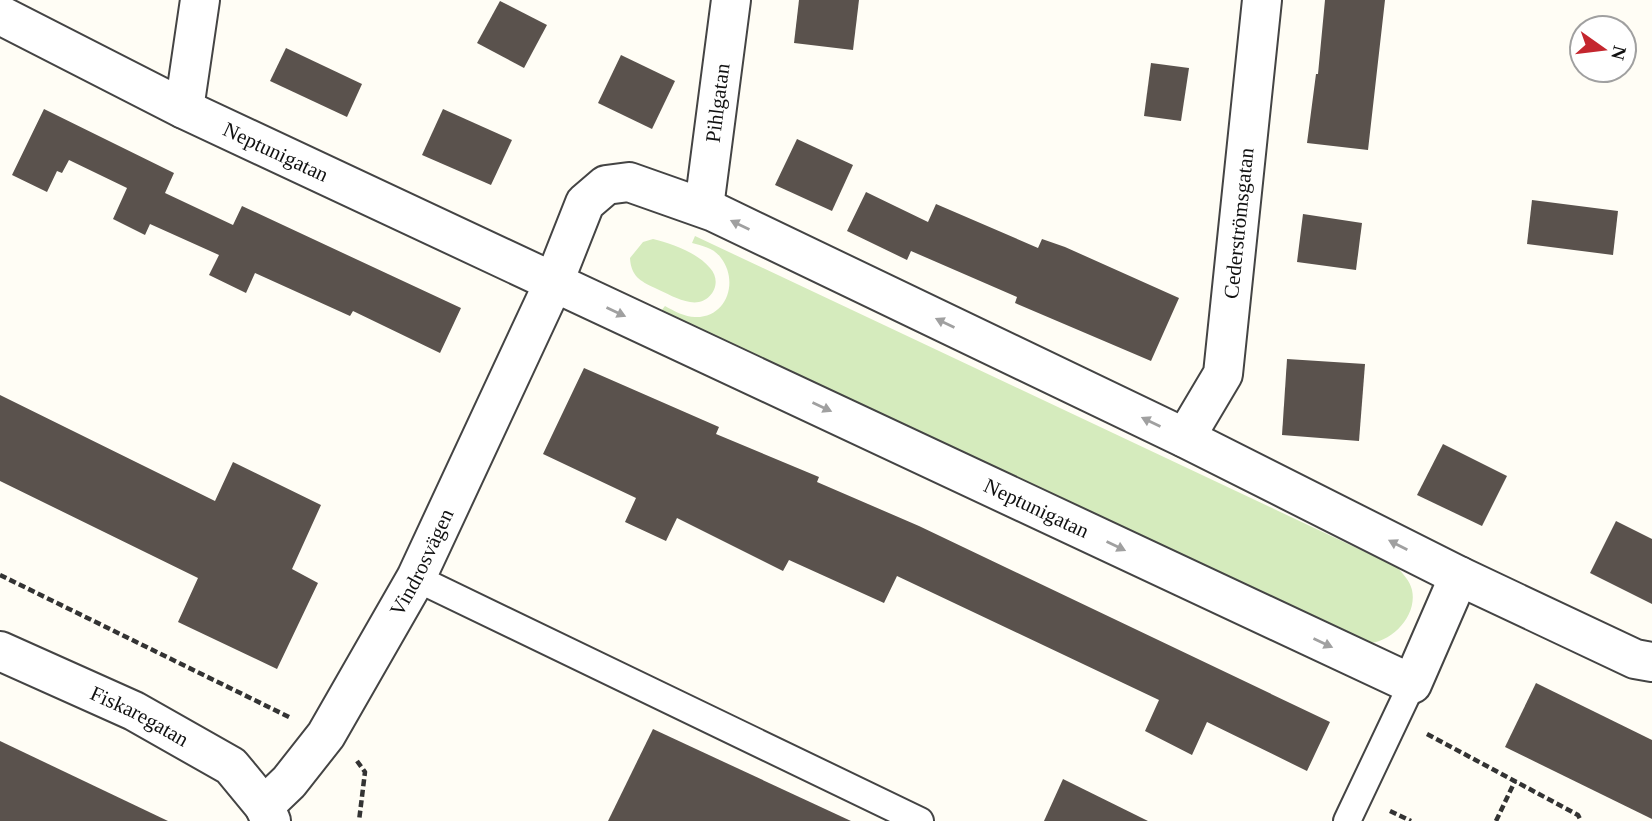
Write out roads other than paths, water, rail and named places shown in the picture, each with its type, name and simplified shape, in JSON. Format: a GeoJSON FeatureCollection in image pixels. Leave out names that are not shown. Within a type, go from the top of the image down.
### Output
{"type":"FeatureCollection","features":[{"type":"Feature","properties":{"kind":"street"},"geometry":{"type":"LineString","coordinates":[[184,109],[200,0]]}},
{"type":"Feature","properties":{"kind":"street","name":"Pihlgatan"},"geometry":{"type":"LineString","coordinates":[[704,207],[731,0]]}},
{"type":"Feature","properties":{"kind":"street","name":"Cederströmsgatan"},"geometry":{"type":"LineString","coordinates":[[1185,438],[1223,374],[1262,0]]}},
{"type":"Feature","properties":{"kind":"street","name":"Neptunigatan"},"geometry":{"type":"LineString","coordinates":[[0,15],[184,109],[553,284],[896,440],[1404,701]]}},
{"type":"Feature","properties":{"kind":"street"},"geometry":{"type":"LineString","coordinates":[[553,284],[585,203],[606,185],[629,182],[704,207],[1185,438],[1459,576],[1635,659],[1652,662]]}},
{"type":"Feature","properties":{"kind":"street","name":"Vindrosvägen"},"geometry":{"type":"LineString","coordinates":[[267,813],[326,735],[416,578],[553,284]]}},
{"type":"Feature","properties":{"kind":"street"},"geometry":{"type":"LineString","coordinates":[[1404,701],[1459,576]]}},
{"type":"Feature","properties":{"kind":"street","name":"Fiskaregatan"},"geometry":{"type":"LineString","coordinates":[[0,651],[134,711],[230,766],[267,813]]}},
{"type":"Feature","properties":{"kind":"lane"},"geometry":{"type":"LineString","coordinates":[[416,578],[920,821]]}},
{"type":"Feature","properties":{"kind":"lane"},"geometry":{"type":"LineString","coordinates":[[1347,821],[1404,701]]}}]}
